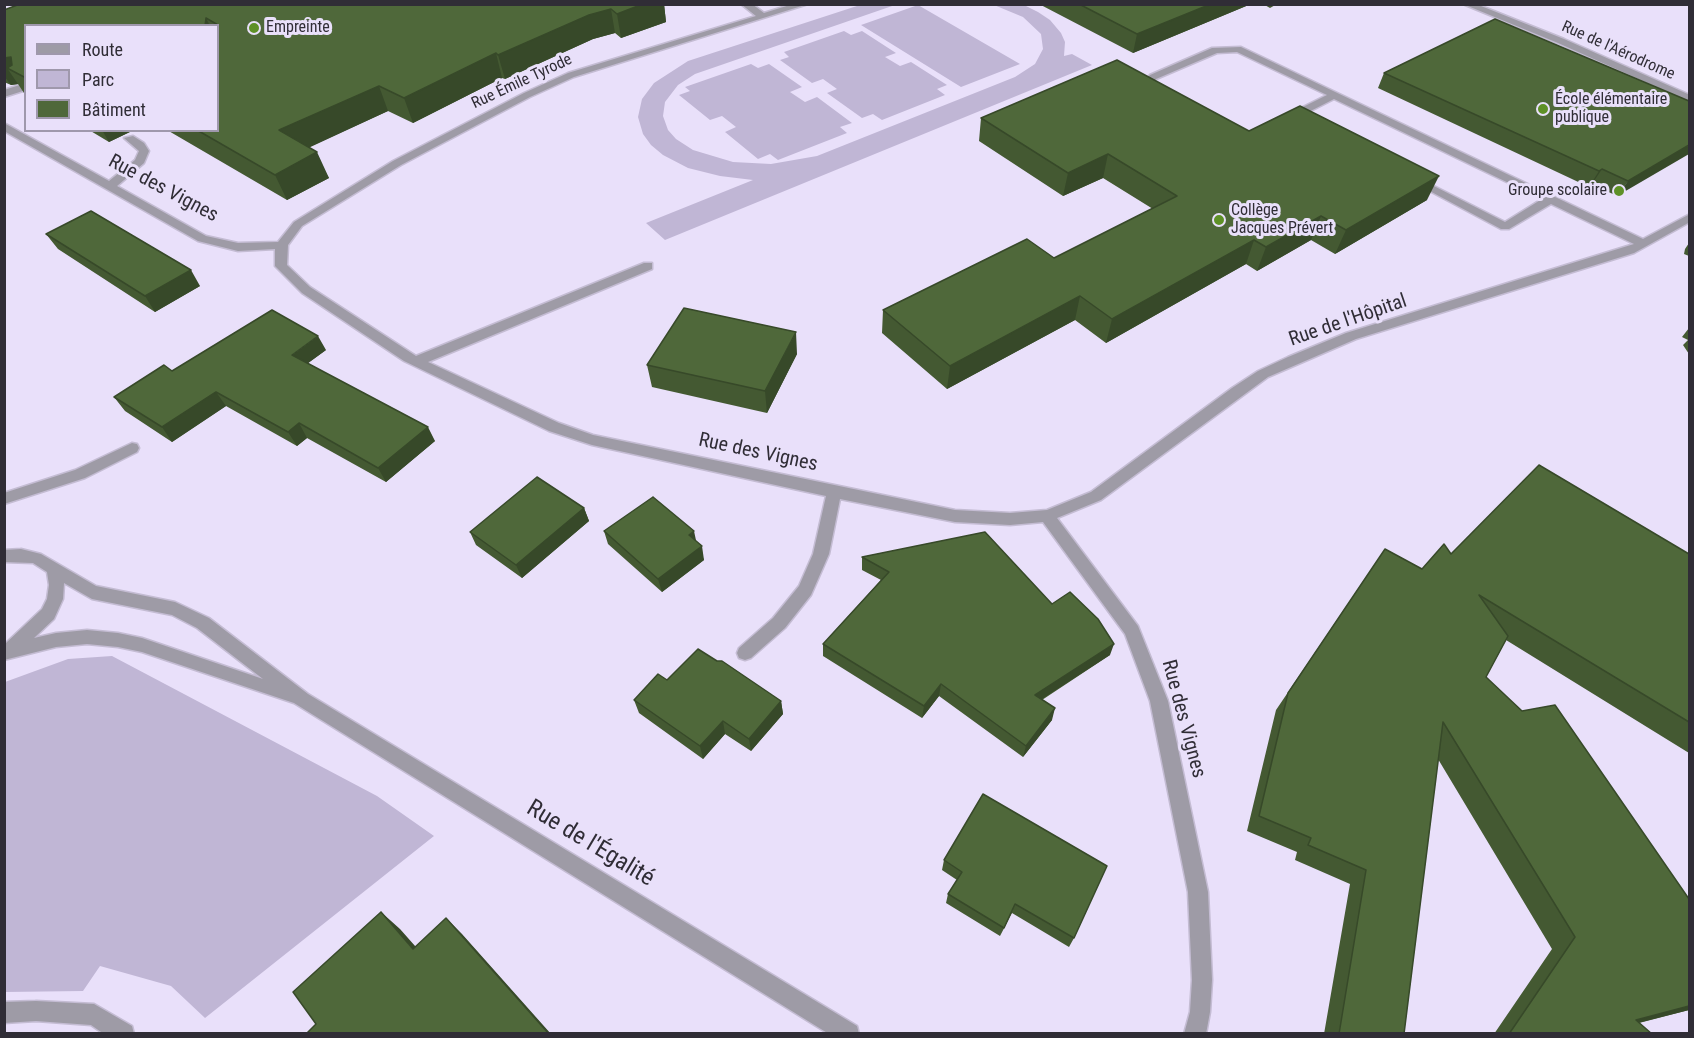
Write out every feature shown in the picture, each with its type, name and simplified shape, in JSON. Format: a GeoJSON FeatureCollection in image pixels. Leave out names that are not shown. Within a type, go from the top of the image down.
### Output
{"type":"FeatureCollection","features":[{"type":"Feature","properties":{"kind":"street"},"geometry":{"type":"LineString","coordinates":[[745,4],[764,16]]}},
{"type":"Feature","properties":{"kind":"street","name":"Rue Émile Tyrode"},"geometry":{"type":"LineString","coordinates":[[282,245],[298,224],[321,208],[397,163],[527,95],[571,75],[804,4]]}},
{"type":"Feature","properties":{"kind":"street","name":"Rue de l'Aérodrome"},"geometry":{"type":"LineString","coordinates":[[1467,4],[1561,41],[1689,99]]}},
{"type":"Feature","properties":{"kind":"street"},"geometry":{"type":"LineString","coordinates":[[1165,98],[1147,85],[1153,77],[1215,50],[1228,48],[1246,52],[1644,244]]}},
{"type":"Feature","properties":{"kind":"street"},"geometry":{"type":"LineString","coordinates":[[4,94],[24,87]]}},
{"type":"Feature","properties":{"kind":"street"},"geometry":{"type":"LineString","coordinates":[[1292,120],[1335,95]]}},
{"type":"Feature","properties":{"kind":"street","name":"Rue des Vignes"},"geometry":{"type":"LineString","coordinates":[[4,126],[202,239],[238,247],[282,245],[281,266],[306,290],[417,362],[523,414],[592,440],[955,516],[984,519],[1047,516],[1132,631],[1159,701],[1198,892],[1202,980],[1200,1012],[1195,1034]]}},
{"type":"Feature","properties":{"kind":"street"},"geometry":{"type":"LineString","coordinates":[[109,186],[128,173],[140,161],[144,151],[140,145],[129,138]]}},
{"type":"Feature","properties":{"kind":"street"},"geometry":{"type":"LineString","coordinates":[[1403,175],[1506,227],[1549,200]]}},
{"type":"Feature","properties":{"kind":"street","name":"Rue de l'Hôpital"},"geometry":{"type":"LineString","coordinates":[[1047,516],[1096,496],[1237,391],[1263,374],[1293,360],[1351,336],[1644,244],[1689,217]]}},
{"type":"Feature","properties":{"kind":"street"},"geometry":{"type":"LineString","coordinates":[[417,362],[648,266]]}},
{"type":"Feature","properties":{"kind":"street"},"geometry":{"type":"LineString","coordinates":[[4,499],[80,474],[132,448]]}},
{"type":"Feature","properties":{"kind":"street"},"geometry":{"type":"LineString","coordinates":[[745,653],[779,622],[805,590],[821,554],[834,492]]}},
{"type":"Feature","properties":{"kind":"street"},"geometry":{"type":"LineString","coordinates":[[4,550],[21,555]]}},
{"type":"Feature","properties":{"kind":"street"},"geometry":{"type":"LineString","coordinates":[[4,556],[21,555]]}},
{"type":"Feature","properties":{"kind":"street","name":"Rue de l'Égalité"},"geometry":{"type":"LineString","coordinates":[[21,555],[36,558],[92,592],[175,609],[203,622],[302,699],[849,1034]]}},
{"type":"Feature","properties":{"kind":"street"},"geometry":{"type":"LineString","coordinates":[[5,653],[22,641],[48,614],[55,599],[57,585],[54,568]]}},
{"type":"Feature","properties":{"kind":"street","name":"Rue de l'Égalité"},"geometry":{"type":"LineString","coordinates":[[5,653],[56,640],[87,637],[118,640],[142,645],[302,699]]}},
{"type":"Feature","properties":{"kind":"street"},"geometry":{"type":"LineString","coordinates":[[4,1012],[36,1011],[94,1016],[124,1034]]}},
{"type":"Feature","properties":{"kind":"green space"},"geometry":{"type":"Polygon","coordinates":[[[860,5],[895,5],[695,74],[678,85],[665,102],[663,116],[668,130],[676,139],[693,150],[733,162],[771,164],[817,156],[1015,77],[1035,64],[1043,49],[1041,34],[1023,17],[994,5],[1024,5],[1038,12],[1050,20],[1061,33],[1065,42],[1064,56],[1072,54],[1092,65],[665,240],[646,223],[753,180],[720,176],[688,168],[663,155],[651,145],[643,134],[638,117],[642,99],[654,83],[688,61],[860,5]]]}},
{"type":"Feature","properties":{"kind":"green space"},"geometry":{"type":"Polygon","coordinates":[[[918,5],[1020,64],[961,87],[861,25],[918,5]]]}},
{"type":"Feature","properties":{"kind":"green space"},"geometry":{"type":"Polygon","coordinates":[[[844,31],[851,35],[862,31],[896,53],[885,57],[900,66],[911,62],[947,85],[937,89],[945,95],[882,120],[873,114],[862,118],[827,93],[837,89],[823,79],[812,83],[780,60],[789,57],[784,52],[844,31]]]}},
{"type":"Feature","properties":{"kind":"green space"},"geometry":{"type":"Polygon","coordinates":[[[751,64],[758,68],[769,64],[802,87],[790,92],[805,102],[817,97],[852,123],[840,127],[847,133],[778,160],[770,154],[758,159],[725,132],[736,127],[722,116],[710,120],[679,95],[690,91],[685,87],[751,64]]]}},
{"type":"Feature","properties":{"kind":"green space"},"geometry":{"type":"Polygon","coordinates":[[[112,656],[377,796],[434,836],[205,1018],[171,986],[100,966],[83,991],[5,992],[5,682],[68,659],[112,656]]]}},
{"type":"Feature","properties":{"kind":"building"},"geometry":{"type":"Polygon","coordinates":[[[20,4],[643,4],[617,14],[611,9],[589,15],[498,55],[496,53],[404,98],[379,86],[279,130],[317,152],[275,175],[200,132],[219,132],[219,24],[206,18],[205,24],[24,24],[24,77],[7,68],[12,65],[11,57],[4,58],[4,10],[20,4]]]}},
{"type":"Feature","properties":{"kind":"building"},"geometry":{"type":"Polygon","coordinates":[[[1079,4],[1211,4],[1137,34],[1079,4]]]}},
{"type":"Feature","properties":{"kind":"building"},"geometry":{"type":"Polygon","coordinates":[[[1495,19],[1689,101],[1689,145],[1628,181],[1602,169],[1599,171],[1384,73],[1495,19]]]}},
{"type":"Feature","properties":{"kind":"building"},"geometry":{"type":"Polygon","coordinates":[[[1117,60],[1249,131],[1300,106],[1439,176],[1346,230],[1321,216],[1266,247],[1254,240],[1112,319],[1080,296],[950,366],[883,310],[1027,239],[1054,258],[1177,196],[1108,154],[1068,173],[981,118],[1117,60]]]}},
{"type":"Feature","properties":{"kind":"building"},"geometry":{"type":"Polygon","coordinates":[[[91,211],[191,270],[145,296],[46,234],[91,211]]]}},
{"type":"Feature","properties":{"kind":"building"},"geometry":{"type":"Polygon","coordinates":[[[684,308],[796,332],[765,391],[647,365],[684,308]]]}},
{"type":"Feature","properties":{"kind":"building"},"geometry":{"type":"Polygon","coordinates":[[[272,310],[318,336],[292,355],[428,427],[378,468],[299,423],[288,432],[216,392],[162,427],[114,397],[164,365],[172,371],[272,310]]]}},
{"type":"Feature","properties":{"kind":"building"},"geometry":{"type":"Polygon","coordinates":[[[1539,465],[1689,554],[1689,722],[1479,595],[1508,636],[1486,677],[1522,711],[1555,705],[1689,899],[1689,1006],[1636,1020],[1652,1034],[1509,1034],[1575,937],[1443,722],[1404,1034],[1339,1034],[1366,870],[1308,845],[1311,838],[1259,816],[1288,693],[1385,549],[1422,569],[1444,544],[1451,554],[1539,465]]]}},
{"type":"Feature","properties":{"kind":"building"},"geometry":{"type":"Polygon","coordinates":[[[537,477],[584,508],[516,565],[470,532],[537,477]]]}},
{"type":"Feature","properties":{"kind":"building"},"geometry":{"type":"Polygon","coordinates":[[[653,497],[694,531],[689,535],[702,546],[658,579],[604,531],[653,497]]]}},
{"type":"Feature","properties":{"kind":"building"},"geometry":{"type":"Polygon","coordinates":[[[985,532],[1052,604],[1070,592],[1098,619],[1114,644],[1035,695],[1055,708],[1026,746],[941,684],[924,706],[823,644],[889,572],[862,557],[985,532]]]}},
{"type":"Feature","properties":{"kind":"building"},"geometry":{"type":"Polygon","coordinates":[[[698,649],[717,661],[722,661],[781,701],[749,739],[723,721],[700,746],[634,700],[658,674],[667,680],[698,649]]]}},
{"type":"Feature","properties":{"kind":"building"},"geometry":{"type":"Polygon","coordinates":[[[983,794],[1107,866],[1074,938],[1015,904],[1004,928],[948,894],[962,872],[944,860],[983,794]]]}},
{"type":"Feature","properties":{"kind":"building"},"geometry":{"type":"Polygon","coordinates":[[[381,912],[413,949],[446,918],[549,1034],[306,1034],[316,1024],[293,992],[381,912]]]}},
{"type":"Feature","properties":{"kind":"place","name":"Empreinte"},"geometry":{"type":"Point","coordinates":[254,28]}},
{"type":"Feature","properties":{"kind":"place","name":"École élémentaire publique"},"geometry":{"type":"Point","coordinates":[1543,109]}},
{"type":"Feature","properties":{"kind":"place","name":"Groupe scolaire"},"geometry":{"type":"Point","coordinates":[1619,191]}},
{"type":"Feature","properties":{"kind":"place","name":"Collège Jacques Prévert"},"geometry":{"type":"Point","coordinates":[1219,220]}}]}
